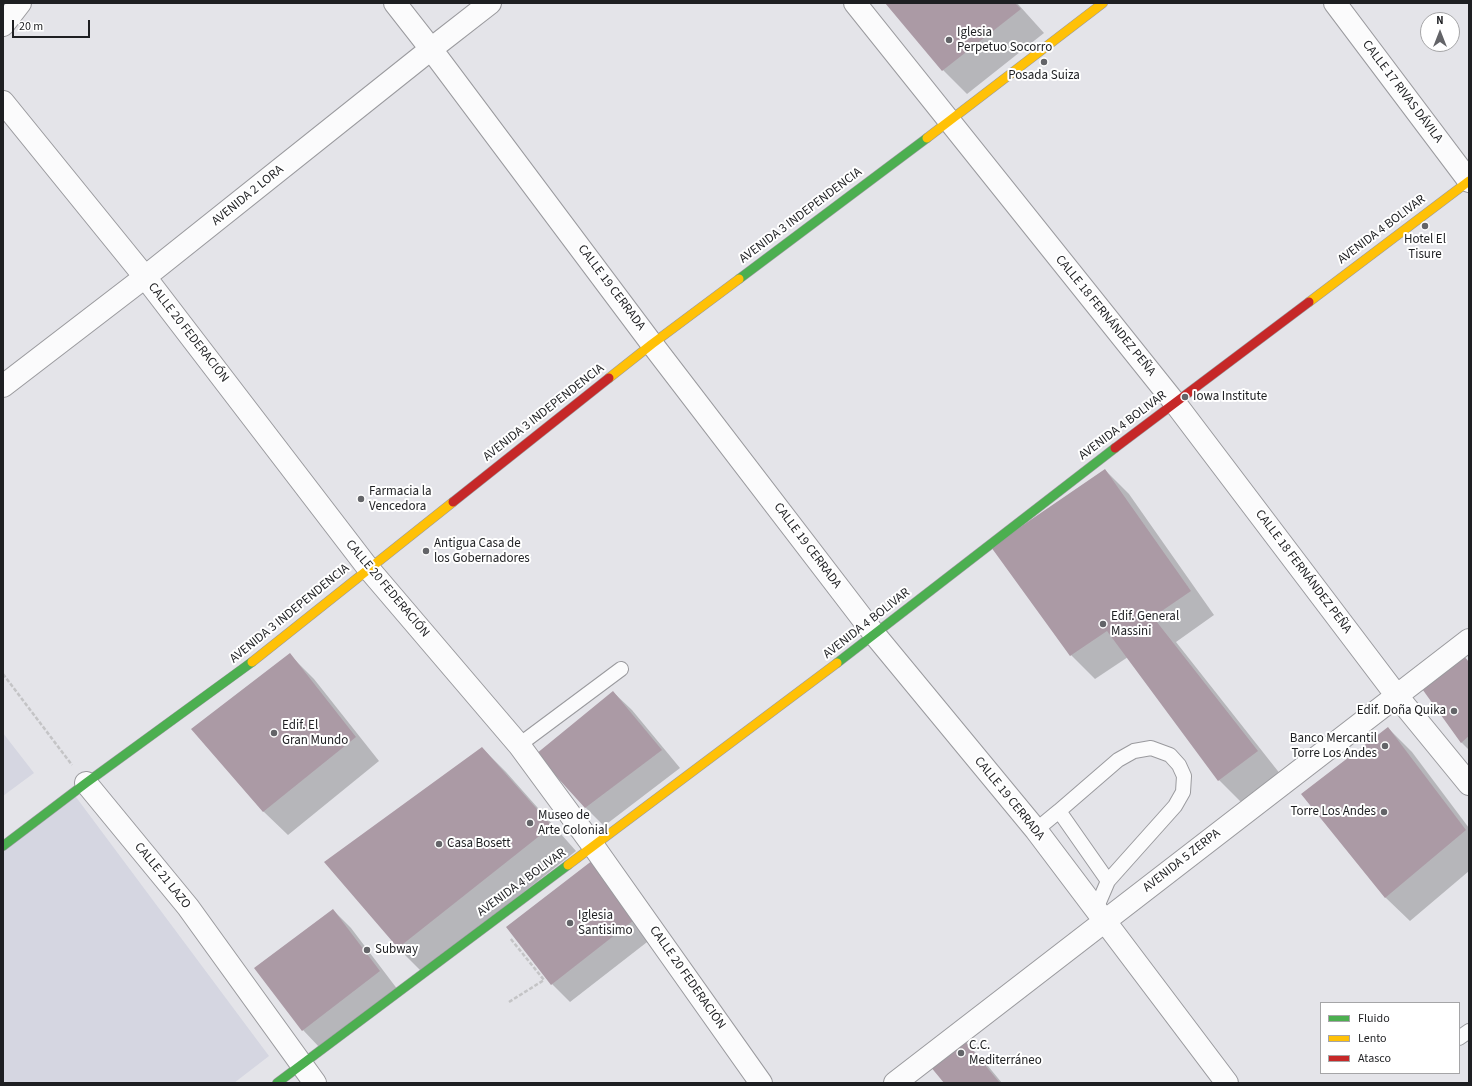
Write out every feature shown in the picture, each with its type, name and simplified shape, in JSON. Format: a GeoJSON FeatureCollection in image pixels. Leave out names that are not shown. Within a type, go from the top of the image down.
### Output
{"type":"FeatureCollection","features":[{"type":"Feature","properties":{"kind":"street"},"geometry":{"type":"LineString","coordinates":[[3,25],[20,3]]}},
{"type":"Feature","properties":{"kind":"street","name":"CALLE 19 CERRADA"},"geometry":{"type":"LineString","coordinates":[[395,3],[652,344],[875,635],[1036,830],[1227,1083]]}},
{"type":"Feature","properties":{"kind":"street","name":"AVENIDA 2 LORA"},"geometry":{"type":"LineString","coordinates":[[3,386],[145,277],[490,3]]}},
{"type":"Feature","properties":{"kind":"street","name":"CALLE 18 FERNÁNDEZ PEÑA"},"geometry":{"type":"LineString","coordinates":[[855,3],[1175,403],[1397,696],[1469,784]]}},
{"type":"Feature","properties":{"kind":"street","name":"AVENIDA 3 INDEPENDENCIA"},"geometry":{"type":"LineString","coordinates":[[3,846],[86,783],[242,670],[368,568],[652,344],[1103,3]]}},
{"type":"Feature","properties":{"kind":"street","name":"CALLE 17 RIVAS DÁVILA"},"geometry":{"type":"LineString","coordinates":[[1335,3],[1469,181]]}},
{"type":"Feature","properties":{"kind":"street","name":"CALLE 20 FEDERACIÓN"},"geometry":{"type":"LineString","coordinates":[[3,102],[145,277],[368,568],[519,745],[594,847],[762,1083]]}},
{"type":"Feature","properties":{"kind":"street","name":"AVENIDA 4 BOLIVAR"},"geometry":{"type":"LineString","coordinates":[[277,1083],[875,635],[1038,507],[1469,181]]}},
{"type":"Feature","properties":{"kind":"street","name":"AVENIDA 5 ZERPA"},"geometry":{"type":"LineString","coordinates":[[895,1083],[1100,915],[1262,799],[1469,640]]}},
{"type":"Feature","properties":{"kind":"street","name":"CALLE 21 LAZO"},"geometry":{"type":"LineString","coordinates":[[86,783],[188,907],[315,1083]]}},
{"type":"Feature","properties":{"kind":"lane"},"geometry":{"type":"LineString","coordinates":[[519,745],[621,669]]}},
{"type":"Feature","properties":{"kind":"lane"},"geometry":{"type":"LineString","coordinates":[[1036,830],[1118,760],[1134,751],[1152,748],[1170,755],[1178,765],[1184,776],[1183,792],[1175,806],[1108,881],[1100,915]]}},
{"type":"Feature","properties":{"kind":"lane"},"geometry":{"type":"LineString","coordinates":[[1059,811],[1108,881]]}},
{"type":"Feature","properties":{"kind":"lane"},"geometry":{"type":"LineString","coordinates":[[1460,1037],[1469,1031]]}},
{"type":"Feature","properties":{"kind":"path"},"geometry":{"type":"LineString","coordinates":[[3,674],[86,783]]}},
{"type":"Feature","properties":{"kind":"path"},"geometry":{"type":"LineString","coordinates":[[494,919],[544,980],[509,1002]]}},
{"type":"Feature","properties":{"kind":"shaded area"},"geometry":{"type":"Polygon","coordinates":[[[3,733],[34,773],[3,796],[3,733]]]}},
{"type":"Feature","properties":{"kind":"shaded area"},"geometry":{"type":"Polygon","coordinates":[[[70,789],[269,1056],[234,1083],[3,1083],[3,840],[70,789]]]}},
{"type":"Feature","properties":{"kind":"building","name":"Iglesia Perpetuo Socorro"},"geometry":{"type":"Polygon","coordinates":[[[885,3],[1015,3],[1021,9],[942,71],[885,3]]]}},
{"type":"Feature","properties":{"kind":"building","name":"Edif. General Massini"},"geometry":{"type":"Polygon","coordinates":[[[1105,469],[1191,591],[1153,617],[1258,751],[1218,781],[1107,631],[1070,656],[991,547],[1105,469]]]}},
{"type":"Feature","properties":{"kind":"building","name":"Edif. El Gran Mundo"},"geometry":{"type":"Polygon","coordinates":[[[290,653],[356,737],[263,812],[191,729],[290,653]]]}},
{"type":"Feature","properties":{"kind":"building","name":"Edif. Doña Quika"},"geometry":{"type":"Polygon","coordinates":[[[1463,655],[1469,662],[1469,736],[1461,743],[1420,686],[1463,655]]]}},
{"type":"Feature","properties":{"kind":"building"},"geometry":{"type":"Polygon","coordinates":[[[613,691],[662,750],[585,808],[536,754],[613,691]]]}},
{"type":"Feature","properties":{"kind":"building","name":"Torre Los Andes"},"geometry":{"type":"Polygon","coordinates":[[[1388,727],[1466,830],[1385,898],[1301,794],[1388,727]]]}},
{"type":"Feature","properties":{"kind":"building","name":"Casa Bosett"},"geometry":{"type":"Polygon","coordinates":[[[482,747],[552,826],[398,948],[324,862],[482,747]]]}},
{"type":"Feature","properties":{"kind":"building","name":"Iglesia Santisimo"},"geometry":{"type":"Polygon","coordinates":[[[593,860],[634,920],[551,985],[506,927],[593,860]]]}},
{"type":"Feature","properties":{"kind":"building"},"geometry":{"type":"Polygon","coordinates":[[[333,909],[380,971],[302,1031],[254,968],[333,909]]]}},
{"type":"Feature","properties":{"kind":"building","name":"C.C. Mediterráneo"},"geometry":{"type":"Polygon","coordinates":[[[964,1040],[1000,1083],[944,1083],[930,1066],[964,1040]]]}},
{"type":"Feature","properties":{"kind":"traffic: fast"},"geometry":{"type":"LineString","coordinates":[[739,279],[927,138]]}},
{"type":"Feature","properties":{"kind":"traffic: fast"},"geometry":{"type":"LineString","coordinates":[[837,663],[1115,448]]}},
{"type":"Feature","properties":{"kind":"traffic: fast"},"geometry":{"type":"LineString","coordinates":[[3,846],[86,783],[252,662]]}},
{"type":"Feature","properties":{"kind":"traffic: fast"},"geometry":{"type":"LineString","coordinates":[[277,1083],[568,865]]}},
{"type":"Feature","properties":{"kind":"traffic: slow"},"geometry":{"type":"LineString","coordinates":[[927,138],[1103,3]]}},
{"type":"Feature","properties":{"kind":"traffic: slow"},"geometry":{"type":"LineString","coordinates":[[1309,302],[1469,181]]}},
{"type":"Feature","properties":{"kind":"traffic: slow"},"geometry":{"type":"LineString","coordinates":[[609,378],[739,279]]}},
{"type":"Feature","properties":{"kind":"traffic: slow"},"geometry":{"type":"LineString","coordinates":[[252,662],[453,502]]}},
{"type":"Feature","properties":{"kind":"traffic: slow"},"geometry":{"type":"LineString","coordinates":[[568,865],[837,663]]}},
{"type":"Feature","properties":{"kind":"traffic: jam"},"geometry":{"type":"LineString","coordinates":[[1115,448],[1309,302]]}},
{"type":"Feature","properties":{"kind":"traffic: jam"},"geometry":{"type":"LineString","coordinates":[[453,502],[609,378]]}},
{"type":"Feature","properties":{"kind":"place","name":"Iglesia Perpetuo Socorro"},"geometry":{"type":"Point","coordinates":[949,40]}},
{"type":"Feature","properties":{"kind":"place","name":"Posada Suiza"},"geometry":{"type":"Point","coordinates":[1044,62]}},
{"type":"Feature","properties":{"kind":"place","name":"Hotel El Tisure"},"geometry":{"type":"Point","coordinates":[1425,226]}},
{"type":"Feature","properties":{"kind":"place","name":"Iowa Institute"},"geometry":{"type":"Point","coordinates":[1185,397]}},
{"type":"Feature","properties":{"kind":"place","name":"Farmacia la Vencedora"},"geometry":{"type":"Point","coordinates":[361,499]}},
{"type":"Feature","properties":{"kind":"place","name":"Antigua Casa de los Gobernadores"},"geometry":{"type":"Point","coordinates":[426,551]}},
{"type":"Feature","properties":{"kind":"place","name":"Edif. General Massini"},"geometry":{"type":"Point","coordinates":[1103,624]}},
{"type":"Feature","properties":{"kind":"place","name":"Edif. Doña Quika"},"geometry":{"type":"Point","coordinates":[1454,711]}},
{"type":"Feature","properties":{"kind":"place","name":"Edif. El Gran Mundo"},"geometry":{"type":"Point","coordinates":[274,733]}},
{"type":"Feature","properties":{"kind":"place","name":"Banco Mercantil Torre Los Andes"},"geometry":{"type":"Point","coordinates":[1385,746]}},
{"type":"Feature","properties":{"kind":"place","name":"Torre Los Andes"},"geometry":{"type":"Point","coordinates":[1384,812]}},
{"type":"Feature","properties":{"kind":"place","name":"Museo de Arte Colonial"},"geometry":{"type":"Point","coordinates":[530,823]}},
{"type":"Feature","properties":{"kind":"place","name":"Casa Bosett"},"geometry":{"type":"Point","coordinates":[439,844]}},
{"type":"Feature","properties":{"kind":"place","name":"Iglesia Santisimo"},"geometry":{"type":"Point","coordinates":[570,923]}},
{"type":"Feature","properties":{"kind":"place","name":"Subway"},"geometry":{"type":"Point","coordinates":[367,950]}},
{"type":"Feature","properties":{"kind":"place","name":"C.C. Mediterráneo"},"geometry":{"type":"Point","coordinates":[961,1053]}}]}
